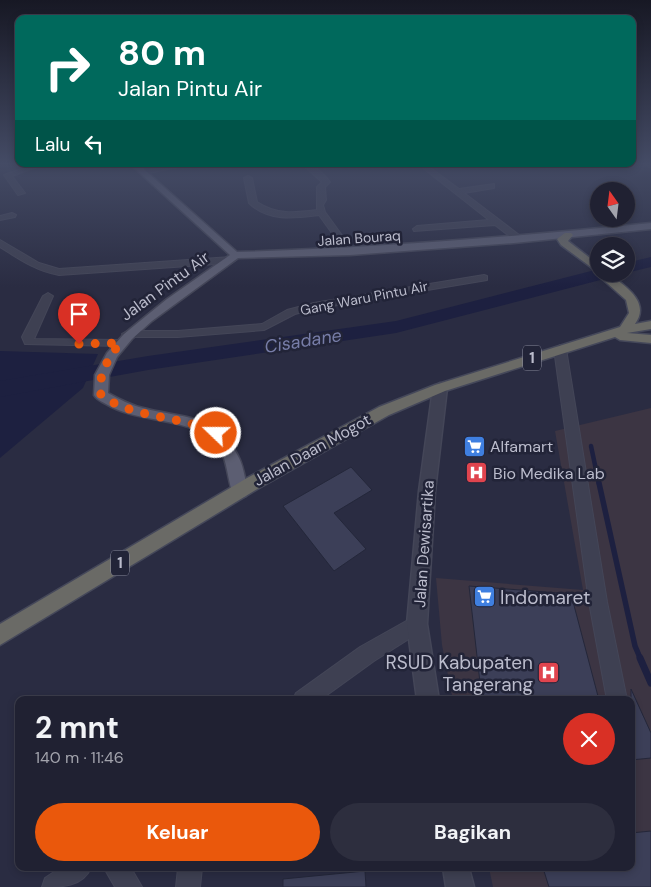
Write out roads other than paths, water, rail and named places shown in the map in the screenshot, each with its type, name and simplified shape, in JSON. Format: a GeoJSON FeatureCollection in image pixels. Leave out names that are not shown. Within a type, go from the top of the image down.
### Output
{"type":"FeatureCollection","features":[{"type":"Feature","properties":{"kind":"highway"},"geometry":{"type":"LineString","coordinates":[[572,234],[562,240],[590,263]]}},
{"type":"Feature","properties":{"kind":"highway"},"geometry":{"type":"LineString","coordinates":[[613,282],[627,293],[646,301]]}},
{"type":"Feature","properties":{"kind":"highway"},"geometry":{"type":"LineString","coordinates":[[624,330],[638,316],[638,309],[627,293]]}},
{"type":"Feature","properties":{"kind":"highway","name":"Jalan Daan Mogot"},"geometry":{"type":"LineString","coordinates":[[0,635],[240,491],[384,411],[440,388],[560,349],[624,330],[651,325]]}},
{"type":"Feature","properties":{"kind":"highway"},"geometry":{"type":"LineString","coordinates":[[603,336],[651,339]]}},
{"type":"Feature","properties":{"kind":"main road"},"geometry":{"type":"LineString","coordinates":[[177,204],[233,258]]}},
{"type":"Feature","properties":{"kind":"main road","name":"Jalan Bouraq"},"geometry":{"type":"LineString","coordinates":[[233,258],[520,240],[651,226]]}},
{"type":"Feature","properties":{"kind":"main road","name":"Jalan Pintu Air"},"geometry":{"type":"LineString","coordinates":[[233,258],[121,342],[105,366],[99,387],[101,395],[115,406],[199,425],[216,433],[237,465],[240,491]]}},
{"type":"Feature","properties":{"kind":"street"},"geometry":{"type":"LineString","coordinates":[[255,204],[265,212],[275,216],[321,212]]}},
{"type":"Feature","properties":{"kind":"street"},"geometry":{"type":"LineString","coordinates":[[319,204],[321,212],[350,252]]}},
{"type":"Feature","properties":{"kind":"street"},"geometry":{"type":"LineString","coordinates":[[474,204],[520,240]]}},
{"type":"Feature","properties":{"kind":"street"},"geometry":{"type":"LineString","coordinates":[[0,218],[12,215]]}},
{"type":"Feature","properties":{"kind":"street"},"geometry":{"type":"LineString","coordinates":[[417,229],[498,222]]}},
{"type":"Feature","properties":{"kind":"street"},"geometry":{"type":"LineString","coordinates":[[0,243],[35,265],[59,272],[233,258]]}},
{"type":"Feature","properties":{"kind":"street","name":"Gang Waru Pintu Air"},"geometry":{"type":"LineString","coordinates":[[48,296],[28,337],[29,342],[121,342],[178,334],[264,327],[291,312],[314,306],[384,296],[431,285],[484,278]]}},
{"type":"Feature","properties":{"kind":"street"},"geometry":{"type":"LineString","coordinates":[[560,349],[598,602],[617,696]]}},
{"type":"Feature","properties":{"kind":"street","name":"Jalan Dewisartika"},"geometry":{"type":"LineString","coordinates":[[427,696],[417,624],[427,491],[440,388]]}},
{"type":"Feature","properties":{"kind":"street"},"geometry":{"type":"LineString","coordinates":[[309,696],[367,654],[417,624]]}},
{"type":"Feature","properties":{"kind":"street"},"geometry":{"type":"LineString","coordinates":[[54,887],[75,871]]}},
{"type":"Feature","properties":{"kind":"street"},"geometry":{"type":"LineString","coordinates":[[118,871],[130,887]]}},
{"type":"Feature","properties":{"kind":"street"},"geometry":{"type":"LineString","coordinates":[[188,887],[190,871]]}},
{"type":"Feature","properties":{"kind":"street"},"geometry":{"type":"LineString","coordinates":[[457,871],[460,887]]}},
{"type":"Feature","properties":{"kind":"water"},"geometry":{"type":"Polygon","coordinates":[[[0,351],[98,354],[83,388],[0,458],[0,351]]]}},
{"type":"Feature","properties":{"kind":"waterway","name":"Cisadane"},"geometry":{"type":"LineString","coordinates":[[635,266],[651,262]]}},
{"type":"Feature","properties":{"kind":"waterway","name":"Cisadane"},"geometry":{"type":"LineString","coordinates":[[0,389],[148,363],[396,327],[590,277]]}},
{"type":"Feature","properties":{"kind":"waterway"},"geometry":{"type":"LineString","coordinates":[[591,446],[599,484]]}},
{"type":"Feature","properties":{"kind":"waterway"},"geometry":{"type":"LineString","coordinates":[[599,483],[635,646],[641,660]]}},
{"type":"Feature","properties":{"kind":"waterway"},"geometry":{"type":"LineString","coordinates":[[640,658],[651,683]]}},
{"type":"Feature","properties":{"kind":"place","name":"Alfamart"},"geometry":{"type":"Point","coordinates":[474,446]}},
{"type":"Feature","properties":{"kind":"place","name":"Bio Medika Lab"},"geometry":{"type":"Point","coordinates":[477,473]}},
{"type":"Feature","properties":{"kind":"place","name":"Indomaret"},"geometry":{"type":"Point","coordinates":[484,597]}},
{"type":"Feature","properties":{"kind":"place","name":"RSUD Kabupaten Tangerang"},"geometry":{"type":"Point","coordinates":[549,673]}}]}
